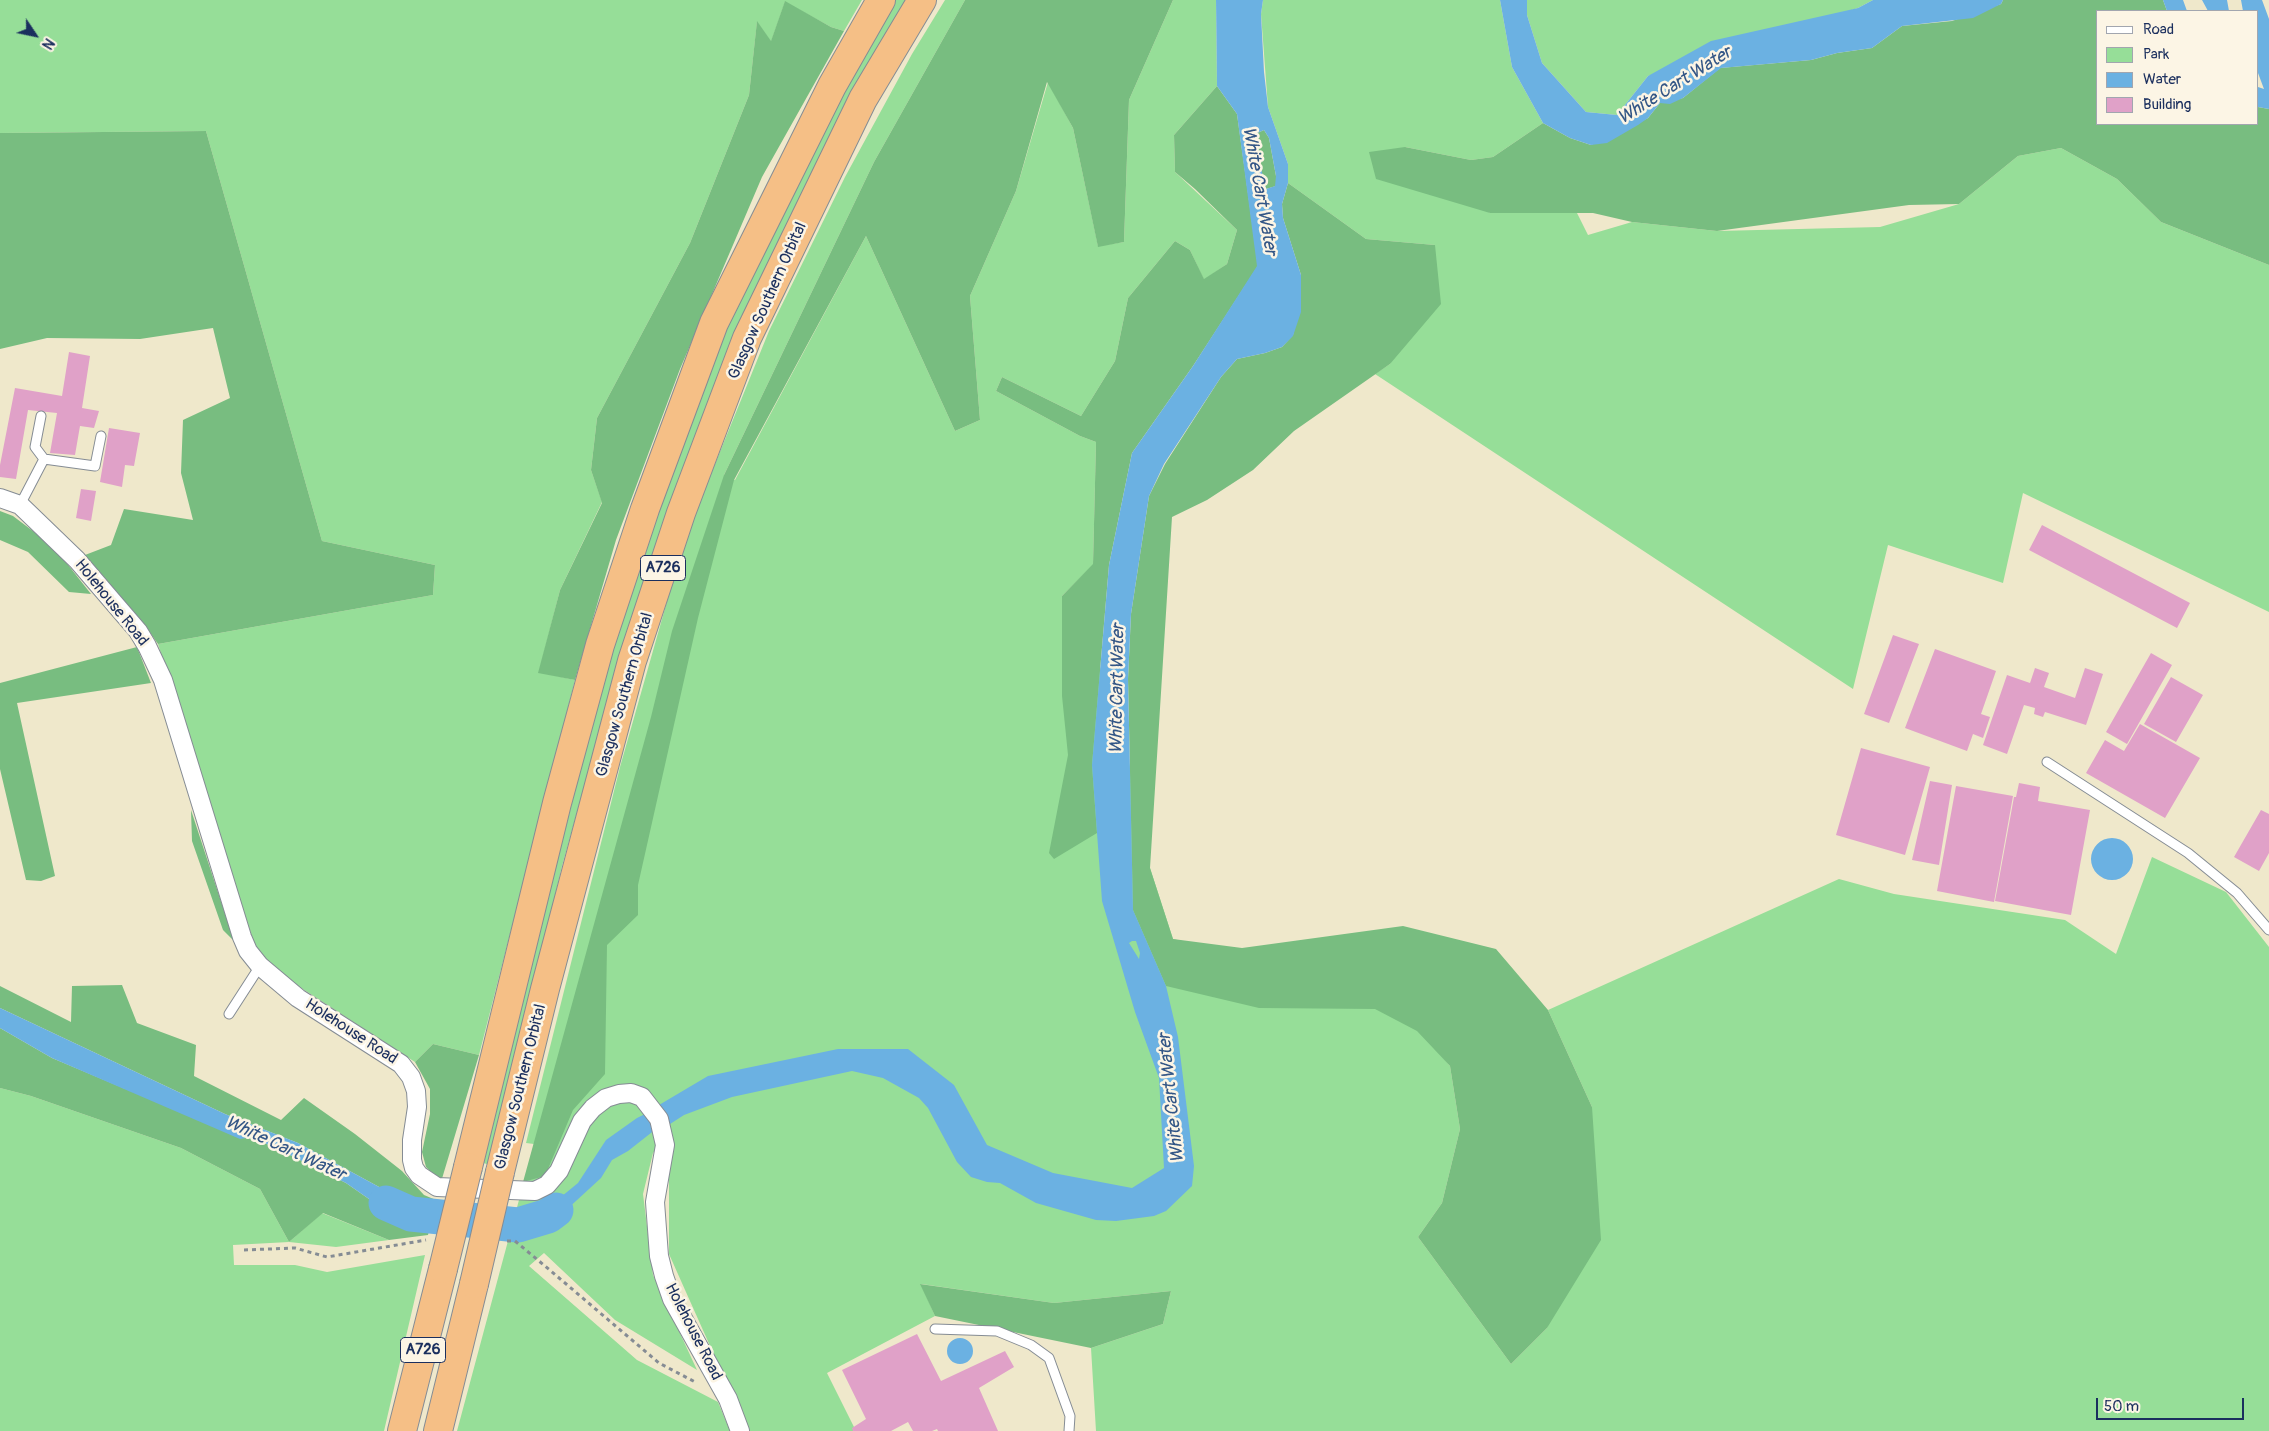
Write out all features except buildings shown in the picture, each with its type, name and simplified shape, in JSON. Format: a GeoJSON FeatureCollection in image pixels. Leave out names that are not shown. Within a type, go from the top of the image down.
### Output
{"type":"FeatureCollection","features":[{"type":"Feature","properties":{"kind":"highway","name":"Glasgow Southern Orbital"},"geometry":{"type":"LineString","coordinates":[[402,1431],[557,802],[600,645],[645,509],[714,323],[832,86],[881,0]]}},
{"type":"Feature","properties":{"kind":"highway","name":"Glasgow Southern Orbital"},"geometry":{"type":"LineString","coordinates":[[438,1431],[545,988],[632,661],[681,513],[747,338],[863,99],[922,0]]}},
{"type":"Feature","properties":{"kind":"street","name":"Holehouse Road"},"geometry":{"type":"LineString","coordinates":[[0,498],[20,505],[77,560],[138,631],[162,680],[248,951],[260,966],[298,998],[401,1064],[411,1077],[416,1091],[417,1107],[412,1140],[414,1168],[419,1175],[437,1187],[535,1191],[547,1185],[559,1171],[582,1121],[593,1108],[606,1098],[619,1094],[631,1093],[642,1096],[659,1118],[665,1145],[655,1202],[659,1256],[664,1276],[672,1299],[728,1399],[740,1431]]}},
{"type":"Feature","properties":{"kind":"lane"},"geometry":{"type":"LineString","coordinates":[[41,416],[35,447],[44,459],[95,466],[101,436]]}},
{"type":"Feature","properties":{"kind":"lane"},"geometry":{"type":"LineString","coordinates":[[20,505],[44,459]]}},
{"type":"Feature","properties":{"kind":"lane"},"geometry":{"type":"LineString","coordinates":[[2047,762],[2188,853],[2237,893],[2269,930]]}},
{"type":"Feature","properties":{"kind":"lane"},"geometry":{"type":"LineString","coordinates":[[229,1014],[260,966]]}},
{"type":"Feature","properties":{"kind":"lane"},"geometry":{"type":"LineString","coordinates":[[935,1329],[997,1331],[1031,1345],[1048,1358],[1070,1416],[1069,1431]]}},
{"type":"Feature","properties":{"kind":"green space"},"geometry":{"type":"Polygon","coordinates":[[[0,0],[862,0],[844,31],[831,27],[785,2],[771,42],[757,22],[749,95],[690,243],[597,418],[591,470],[602,502],[560,590],[539,672],[575,680],[479,1055],[433,1044],[415,1062],[272,969],[256,949],[158,644],[433,595],[435,565],[322,541],[206,131],[0,133],[0,0]]]}},
{"type":"Feature","properties":{"kind":"green space"},"geometry":{"type":"Polygon","coordinates":[[[893,0],[912,0],[699,428],[631,618],[562,866],[490,1165],[480,1162],[605,674],[656,510],[728,326],[819,132],[893,0]]]}},
{"type":"Feature","properties":{"kind":"green space"},"geometry":{"type":"Polygon","coordinates":[[[945,0],[965,0],[874,162],[724,475],[735,480],[866,236],[955,431],[980,420],[970,296],[1016,191],[1048,82],[1073,128],[1098,246],[1124,242],[1129,100],[1173,0],[1216,0],[1217,86],[1174,135],[1175,172],[1237,230],[1227,264],[1204,280],[1190,250],[1175,241],[1128,298],[1115,361],[1081,416],[1002,377],[996,391],[1080,436],[1096,442],[1093,565],[1062,596],[1116,697],[1150,868],[1173,939],[1382,984],[1450,1066],[1460,1129],[1442,1203],[1418,1237],[1511,1364],[1547,1328],[1592,1107],[1548,1010],[1839,879],[1894,894],[2065,920],[2116,954],[2152,857],[2226,892],[2269,947],[2269,1431],[1096,1431],[1091,1348],[1163,1324],[1171,1291],[1054,1303],[921,1284],[935,1316],[827,1373],[856,1431],[748,1431],[669,1254],[669,1135],[653,1153],[643,1194],[653,1275],[697,1370],[615,1320],[544,1253],[529,1266],[637,1360],[718,1402],[730,1431],[457,1431],[534,1144],[526,1143],[620,767],[685,538],[769,331],[845,177],[912,54],[945,0]]]}},
{"type":"Feature","properties":{"kind":"green space"},"geometry":{"type":"Polygon","coordinates":[[[965,0],[1173,0],[1129,100],[1124,242],[1098,247],[1073,128],[1047,82],[1016,191],[970,296],[980,420],[955,431],[866,236],[734,480],[698,618],[638,885],[638,915],[607,945],[605,1074],[573,1110],[545,1176],[523,1182],[651,717],[672,631],[724,475],[874,162],[965,0]]]}},
{"type":"Feature","properties":{"kind":"green space"},"geometry":{"type":"Polygon","coordinates":[[[1263,0],[1500,0],[1512,67],[1543,123],[1493,157],[1471,160],[1405,147],[1490,213],[1577,213],[1588,235],[1632,222],[1717,231],[1880,227],[1959,204],[2018,156],[2061,148],[2117,179],[2161,222],[2269,265],[2269,612],[2023,493],[2003,583],[1888,545],[1853,689],[1375,374],[1390,364],[1435,245],[1366,239],[1288,183],[1288,164],[1268,107],[1261,14],[1263,0]]]}},
{"type":"Feature","properties":{"kind":"green space"},"geometry":{"type":"Polygon","coordinates":[[[1527,0],[1873,0],[1858,8],[1648,76],[1617,115],[1586,112],[1542,63],[1527,15],[1527,0]]]}},
{"type":"Feature","properties":{"kind":"green space"},"geometry":{"type":"Polygon","coordinates":[[[2003,0],[2163,0],[2167,10],[2096,10],[2096,125],[2259,125],[2259,107],[2269,109],[2269,265],[2161,222],[2117,179],[2061,148],[2018,156],[1959,204],[1909,205],[1717,231],[1632,222],[1593,213],[1490,213],[1376,179],[1369,152],[1405,147],[1471,160],[1493,157],[1543,123],[1570,138],[1591,145],[1648,118],[1660,103],[1683,98],[1720,68],[1811,60],[1837,53],[1872,48],[1902,26],[1952,21],[2001,4],[2003,0]]]}},
{"type":"Feature","properties":{"kind":"green space"},"geometry":{"type":"Polygon","coordinates":[[[785,1],[831,27],[844,31],[762,177],[680,369],[616,540],[575,680],[538,673],[560,590],[602,503],[591,470],[597,418],[690,243],[749,95],[757,21],[771,41],[785,1]]]}},
{"type":"Feature","properties":{"kind":"green space"},"geometry":{"type":"Polygon","coordinates":[[[1217,86],[1237,114],[1258,266],[1193,366],[1132,453],[1109,565],[1092,765],[1097,833],[1054,859],[1049,853],[1068,755],[1062,696],[1062,596],[1093,564],[1096,442],[1080,436],[996,391],[1002,377],[1081,416],[1115,361],[1128,298],[1175,241],[1190,250],[1204,279],[1227,264],[1237,230],[1175,172],[1174,135],[1217,86]]]}},
{"type":"Feature","properties":{"kind":"green space"},"geometry":{"type":"Polygon","coordinates":[[[1264,130],[1269,138],[1276,176],[1276,186],[1266,189],[1255,144],[1255,134],[1264,130]]]}},
{"type":"Feature","properties":{"kind":"green space"},"geometry":{"type":"Polygon","coordinates":[[[206,131],[322,541],[435,565],[433,595],[158,644],[146,627],[85,555],[111,545],[124,509],[193,520],[181,473],[183,420],[230,398],[213,328],[140,339],[47,338],[0,349],[0,133],[206,131]]]}},
{"type":"Feature","properties":{"kind":"green space"},"geometry":{"type":"Polygon","coordinates":[[[1288,183],[1366,239],[1435,245],[1441,304],[1390,364],[1294,431],[1253,470],[1207,500],[1172,517],[1150,868],[1173,939],[1242,948],[1403,926],[1496,949],[1548,1010],[1592,1107],[1601,1240],[1547,1328],[1511,1364],[1418,1237],[1442,1203],[1460,1129],[1450,1066],[1417,1031],[1375,1009],[1259,1008],[1166,986],[1133,910],[1128,679],[1131,614],[1149,496],[1165,464],[1221,377],[1237,359],[1282,347],[1293,335],[1301,275],[1283,218],[1282,204],[1288,183]]]}},
{"type":"Feature","properties":{"kind":"green space"},"geometry":{"type":"Polygon","coordinates":[[[0,511],[13,516],[54,547],[91,594],[69,592],[28,552],[0,540],[0,511]]]}},
{"type":"Feature","properties":{"kind":"green space"},"geometry":{"type":"Polygon","coordinates":[[[137,647],[151,683],[17,703],[55,876],[41,881],[26,880],[0,769],[0,683],[137,647]]]}},
{"type":"Feature","properties":{"kind":"green space"},"geometry":{"type":"Polygon","coordinates":[[[191,810],[234,941],[223,930],[192,841],[191,810]]]}},
{"type":"Feature","properties":{"kind":"green space"},"geometry":{"type":"Polygon","coordinates":[[[122,985],[137,1023],[196,1045],[194,1076],[281,1120],[304,1098],[355,1134],[402,1171],[424,1195],[436,1200],[434,1210],[416,1207],[298,1143],[225,1114],[0,1008],[0,986],[71,1022],[72,986],[122,985]]]}},
{"type":"Feature","properties":{"kind":"green space"},"geometry":{"type":"Polygon","coordinates":[[[0,1028],[52,1058],[128,1090],[252,1137],[288,1154],[346,1183],[405,1224],[431,1223],[428,1235],[389,1240],[323,1213],[289,1242],[260,1189],[181,1148],[31,1096],[0,1088],[0,1028]]]}},
{"type":"Feature","properties":{"kind":"green space"},"geometry":{"type":"Polygon","coordinates":[[[433,1044],[479,1055],[441,1182],[426,1167],[422,1152],[430,1114],[430,1089],[415,1062],[433,1044]]]}},
{"type":"Feature","properties":{"kind":"green space"},"geometry":{"type":"Polygon","coordinates":[[[0,1088],[31,1096],[181,1148],[260,1189],[289,1242],[233,1245],[234,1265],[295,1265],[327,1272],[425,1255],[384,1431],[0,1431],[0,1088]]]}},
{"type":"Feature","properties":{"kind":"green space"},"geometry":{"type":"Polygon","coordinates":[[[322,1213],[389,1240],[336,1247],[289,1242],[322,1213]]]}},
{"type":"Feature","properties":{"kind":"green space"},"geometry":{"type":"Polygon","coordinates":[[[920,1284],[1054,1303],[1171,1291],[1163,1324],[1091,1348],[935,1316],[920,1284]]]}},
{"type":"Feature","properties":{"kind":"water"},"geometry":{"type":"Polygon","coordinates":[[[1216,0],[1263,0],[1261,14],[1268,107],[1288,164],[1288,183],[1282,204],[1283,218],[1301,275],[1301,312],[1293,336],[1282,347],[1237,359],[1221,377],[1164,464],[1149,496],[1131,614],[1128,679],[1133,910],[1166,986],[1178,1037],[1194,1166],[1192,1186],[1166,1211],[1154,1216],[1116,1221],[1096,1220],[1036,1203],[1000,1183],[987,1182],[971,1177],[957,1162],[928,1108],[919,1098],[883,1078],[852,1071],[732,1097],[684,1115],[667,1126],[659,1105],[708,1076],[838,1049],[908,1049],[954,1085],[987,1145],[1053,1173],[1132,1188],[1164,1168],[1159,1078],[1135,1012],[1102,901],[1092,765],[1109,565],[1132,453],[1193,366],[1257,266],[1237,114],[1217,86],[1216,0]],[[1264,130],[1255,134],[1255,144],[1266,189],[1275,186],[1276,176],[1269,138],[1264,130]],[[1136,941],[1129,943],[1139,959],[1140,953],[1136,941]]]}},
{"type":"Feature","properties":{"kind":"water"},"geometry":{"type":"Polygon","coordinates":[[[1500,0],[1527,0],[1527,15],[1542,63],[1586,112],[1617,115],[1648,76],[1711,41],[1858,8],[1873,0],[2003,0],[2001,4],[1973,18],[1902,26],[1872,48],[1837,53],[1811,60],[1721,68],[1683,98],[1670,104],[1660,103],[1648,118],[1638,125],[1607,143],[1591,145],[1570,138],[1543,123],[1512,67],[1500,0]]]}},
{"type":"Feature","properties":{"kind":"water"},"geometry":{"type":"Polygon","coordinates":[[[2163,0],[2183,0],[2187,10],[2167,10],[2163,0]]]}},
{"type":"Feature","properties":{"kind":"water"},"geometry":{"type":"Polygon","coordinates":[[[2202,0],[2227,0],[2229,10],[2207,10],[2202,0]]]}},
{"type":"Feature","properties":{"kind":"water"},"geometry":{"type":"Polygon","coordinates":[[[2241,0],[2262,0],[2269,19],[2269,109],[2259,107],[2259,87],[2264,89],[2259,76],[2259,10],[2243,10],[2241,0]]]}},
{"type":"Feature","properties":{"kind":"water"},"geometry":{"type":"Polygon","coordinates":[[[2116,838],[2124,841],[2130,847],[2133,859],[2130,871],[2124,877],[2108,880],[2100,877],[2094,871],[2091,855],[2094,847],[2100,841],[2116,838]]]}},
{"type":"Feature","properties":{"kind":"water"},"geometry":{"type":"Polygon","coordinates":[[[0,1008],[225,1114],[298,1143],[416,1207],[434,1210],[431,1223],[405,1224],[346,1183],[252,1137],[240,1139],[52,1058],[0,1028],[0,1008]]]}},
{"type":"Feature","properties":{"kind":"water"},"geometry":{"type":"Polygon","coordinates":[[[649,1112],[656,1129],[628,1151],[612,1160],[601,1178],[552,1223],[531,1231],[510,1229],[514,1215],[525,1215],[556,1201],[578,1183],[606,1140],[637,1118],[649,1112]]]}},
{"type":"Feature","properties":{"kind":"water"},"geometry":{"type":"Polygon","coordinates":[[[960,1338],[969,1342],[973,1351],[969,1360],[960,1364],[951,1360],[947,1351],[951,1342],[960,1338]]]}},
{"type":"Feature","properties":{"kind":"waterway","name":"White Cart Water"},"geometry":{"type":"LineString","coordinates":[[386,1203],[411,1214],[518,1225],[548,1216],[556,1210]]}}]}
